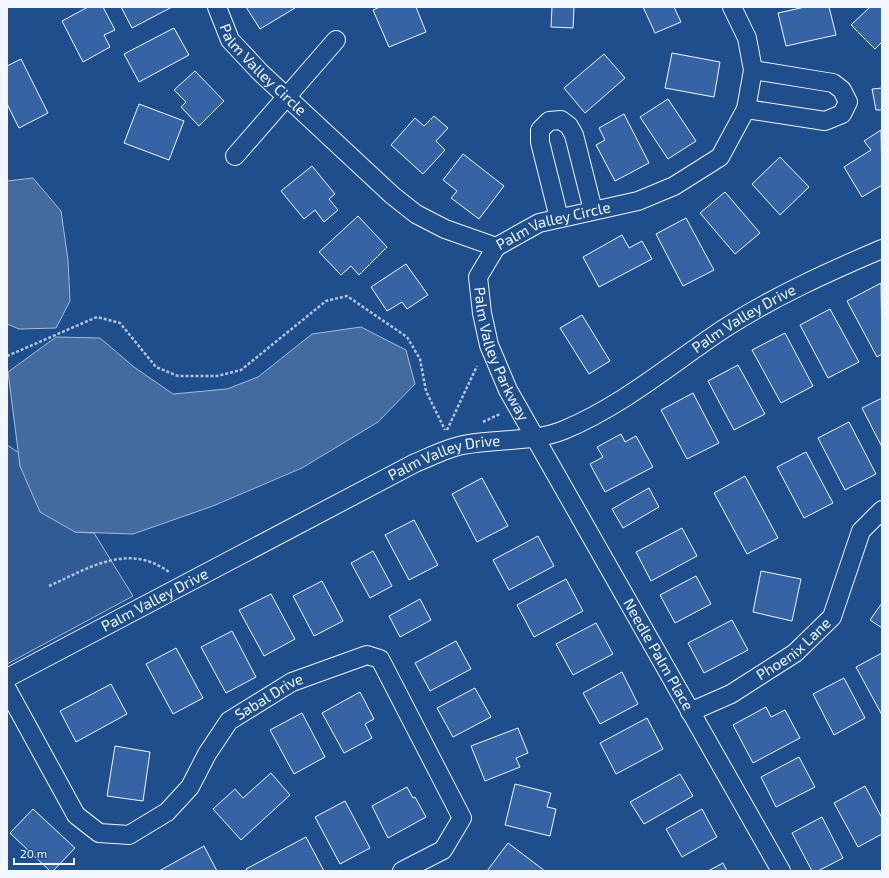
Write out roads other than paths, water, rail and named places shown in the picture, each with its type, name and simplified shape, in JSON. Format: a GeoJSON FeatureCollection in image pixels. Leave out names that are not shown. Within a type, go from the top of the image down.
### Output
{"type":"FeatureCollection","features":[{"type":"Feature","properties":{"kind":"street","name":"Palm Valley Circle"},"geometry":{"type":"LineString","coordinates":[[217,7],[230,40],[287,97],[392,195],[416,214],[445,229],[496,247],[539,222],[638,201],[674,186],[720,157],[746,109],[753,70],[747,38],[732,7]]}},
{"type":"Feature","properties":{"kind":"street"},"geometry":{"type":"LineString","coordinates":[[235,156],[336,40]]}},
{"type":"Feature","properties":{"kind":"street"},"geometry":{"type":"LineString","coordinates":[[746,109],[825,121],[842,114],[848,102],[842,90],[833,83],[753,70]]}},
{"type":"Feature","properties":{"kind":"street"},"geometry":{"type":"LineString","coordinates":[[559,218],[540,142],[540,130],[549,122],[561,120],[568,126],[574,135],[593,210]]}},
{"type":"Feature","properties":{"kind":"street","name":"Palm Valley Parkway"},"geometry":{"type":"LineString","coordinates":[[496,247],[478,277],[482,313],[489,345],[508,390],[535,439]]}},
{"type":"Feature","properties":{"kind":"street","name":"Palm Valley Drive"},"geometry":{"type":"LineString","coordinates":[[7,678],[415,463],[462,445],[535,439],[564,430],[610,408],[726,328],[808,281],[882,249]]}},
{"type":"Feature","properties":{"kind":"street","name":"Needle Palm Place"},"geometry":{"type":"LineString","coordinates":[[535,439],[781,871]]}},
{"type":"Feature","properties":{"kind":"street","name":"Phoenix Lane"},"geometry":{"type":"LineString","coordinates":[[690,712],[731,694],[795,652],[832,617],[861,531],[882,510]]}},
{"type":"Feature","properties":{"kind":"street","name":"Sabal Drive"},"geometry":{"type":"LineString","coordinates":[[7,689],[76,815],[100,833],[129,835],[167,812],[190,786],[207,754],[229,721],[292,682],[367,655],[380,659],[462,818],[443,850],[402,871]]}}]}
